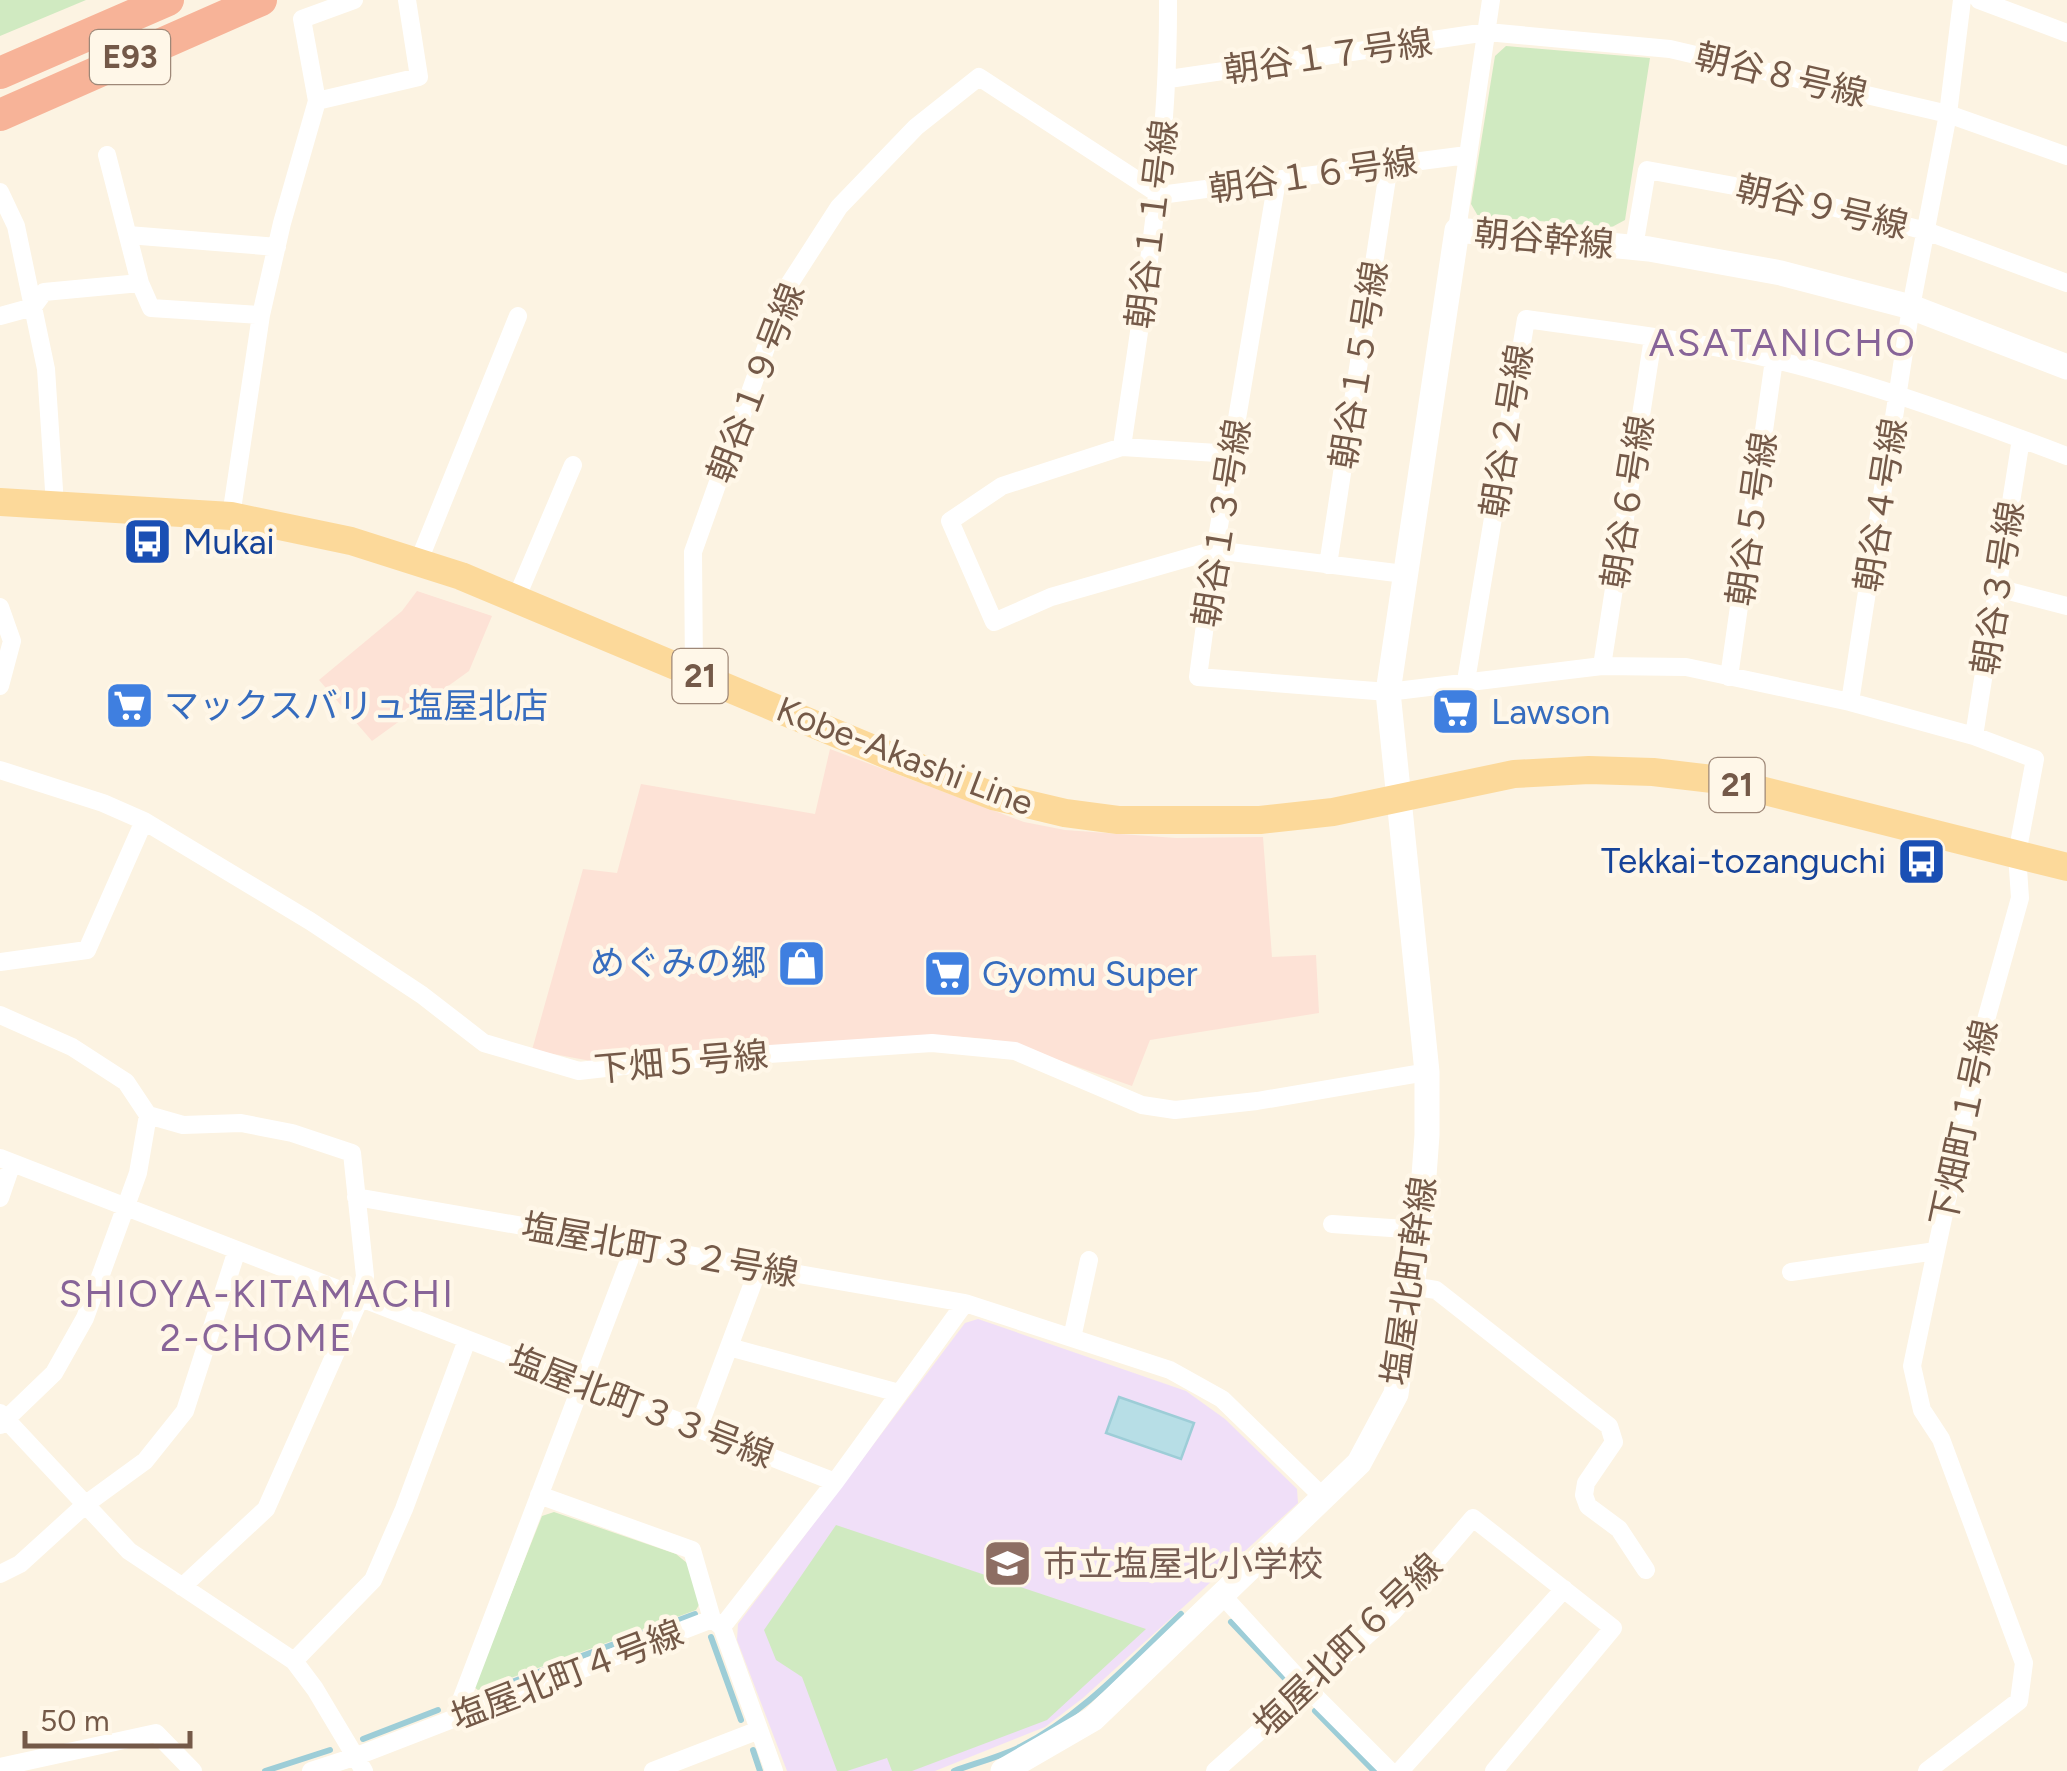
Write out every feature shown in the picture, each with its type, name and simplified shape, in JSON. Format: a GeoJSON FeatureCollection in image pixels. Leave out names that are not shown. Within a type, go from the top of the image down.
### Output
{"type":"FeatureCollection","features":[{"type":"Feature","properties":{"kind":"highway","name":"E93"},"geometry":{"type":"LineString","coordinates":[[0,73],[168,0]]}},
{"type":"Feature","properties":{"kind":"highway","name":"E93"},"geometry":{"type":"LineString","coordinates":[[0,115],[260,0]]}},
{"type":"Feature","properties":{"kind":"main road","name":"Kobe-Akashi Line"},"geometry":{"type":"LineString","coordinates":[[0,502],[231,516],[351,541],[516,598],[977,790],[1065,813],[1118,820],[1260,820],[1332,812],[1514,774],[1654,772],[1721,780],[2067,867]]}},
{"type":"Feature","properties":{"kind":"street"},"geometry":{"type":"LineString","coordinates":[[231,516],[261,314],[317,101],[302,19],[354,0]]}},
{"type":"Feature","properties":{"kind":"street"},"geometry":{"type":"LineString","coordinates":[[317,101],[419,78],[407,0]]}},
{"type":"Feature","properties":{"kind":"street","name":"朝谷１１号線"},"geometry":{"type":"LineString","coordinates":[[1122,447],[1160,195],[1168,79],[1168,0]]}},
{"type":"Feature","properties":{"kind":"street"},"geometry":{"type":"LineString","coordinates":[[1457,230],[1491,0]]}},
{"type":"Feature","properties":{"kind":"street","name":"朝谷４号線"},"geometry":{"type":"LineString","coordinates":[[1850,702],[1911,307],[1948,114],[1962,0]]}},
{"type":"Feature","properties":{"kind":"street"},"geometry":{"type":"LineString","coordinates":[[1978,0],[2067,33]]}},
{"type":"Feature","properties":{"kind":"street","name":"朝谷１７号線"},"geometry":{"type":"LineString","coordinates":[[1168,79],[1487,32]]}},
{"type":"Feature","properties":{"kind":"street","name":"朝谷８号線"},"geometry":{"type":"LineString","coordinates":[[1487,32],[1670,49],[1948,114],[2067,156]]}},
{"type":"Feature","properties":{"kind":"street","name":"朝谷１９号線"},"geometry":{"type":"LineString","coordinates":[[694,673],[693,552],[788,286],[839,207],[903,140],[979,78],[1160,195]]}},
{"type":"Feature","properties":{"kind":"street"},"geometry":{"type":"LineString","coordinates":[[107,154],[140,283],[151,308],[261,314]]}},
{"type":"Feature","properties":{"kind":"street","name":"朝谷１６号線"},"geometry":{"type":"LineString","coordinates":[[1160,195],[1467,155]]}},
{"type":"Feature","properties":{"kind":"street","name":"朝谷１５号線"},"geometry":{"type":"LineString","coordinates":[[1328,564],[1390,165]]}},
{"type":"Feature","properties":{"kind":"street","name":"朝谷９号線"},"geometry":{"type":"LineString","coordinates":[[1634,247],[1647,170],[1789,196],[1926,231],[2067,283]]}},
{"type":"Feature","properties":{"kind":"street","name":"朝谷１３号線"},"geometry":{"type":"LineString","coordinates":[[1278,180],[1215,550],[1198,677],[1388,692]]}},
{"type":"Feature","properties":{"kind":"street"},"geometry":{"type":"LineString","coordinates":[[0,192],[16,226],[46,369],[55,505]]}},
{"type":"Feature","properties":{"kind":"street","name":"朝谷幹線"},"geometry":{"type":"LineString","coordinates":[[1402,798],[1388,692],[1457,230],[1634,247],[1781,273],[1911,307],[2067,367]]}},
{"type":"Feature","properties":{"kind":"street"},"geometry":{"type":"LineString","coordinates":[[128,235],[276,247]]}},
{"type":"Feature","properties":{"kind":"street"},"geometry":{"type":"LineString","coordinates":[[0,316],[33,307],[44,292],[140,283]]}},
{"type":"Feature","properties":{"kind":"street"},"geometry":{"type":"LineString","coordinates":[[418,563],[518,316]]}},
{"type":"Feature","properties":{"kind":"street","name":"朝谷２号線"},"geometry":{"type":"LineString","coordinates":[[1466,681],[1526,319],[1774,360],[1898,394],[2067,456]]}},
{"type":"Feature","properties":{"kind":"street","name":"朝谷６号線"},"geometry":{"type":"LineString","coordinates":[[1602,666],[1654,338]]}},
{"type":"Feature","properties":{"kind":"street","name":"朝谷５号線"},"geometry":{"type":"LineString","coordinates":[[1729,678],[1774,360]]}},
{"type":"Feature","properties":{"kind":"street","name":"朝谷３号線"},"geometry":{"type":"LineString","coordinates":[[1974,736],[2021,439]]}},
{"type":"Feature","properties":{"kind":"street"},"geometry":{"type":"LineString","coordinates":[[1233,454],[1122,447],[1002,486],[950,521],[994,622],[1051,597],[1215,550],[1404,574]]}},
{"type":"Feature","properties":{"kind":"street"},"geometry":{"type":"LineString","coordinates":[[516,598],[573,465]]}},
{"type":"Feature","properties":{"kind":"street"},"geometry":{"type":"LineString","coordinates":[[1997,588],[2067,606]]}},
{"type":"Feature","properties":{"kind":"street"},"geometry":{"type":"LineString","coordinates":[[0,607],[12,642],[0,686]]}},
{"type":"Feature","properties":{"kind":"street"},"geometry":{"type":"LineString","coordinates":[[1388,692],[1602,666],[1686,667],[1850,702],[1974,736]]}},
{"type":"Feature","properties":{"kind":"street","name":"下畑町１号線"},"geometry":{"type":"LineString","coordinates":[[1792,1272],[1936,1251],[1984,1027],[2020,898],[2017,854],[2035,759],[1974,736]]}},
{"type":"Feature","properties":{"kind":"street","name":"下畑５号線"},"geometry":{"type":"LineString","coordinates":[[0,770],[103,803],[144,822],[310,921],[422,995],[484,1043],[580,1072],[667,1061],[946,1044],[1015,1052],[1142,1105],[1175,1110],[1258,1101],[1427,1072]]}},
{"type":"Feature","properties":{"kind":"street","name":"塩屋北町幹線"},"geometry":{"type":"LineString","coordinates":[[1003,1771],[1040,1763],[1093,1720],[1223,1596],[1359,1463],[1396,1394],[1420,1230],[1427,1134],[1427,1072],[1402,798]]}},
{"type":"Feature","properties":{"kind":"street"},"geometry":{"type":"LineString","coordinates":[[0,962],[88,950],[144,822]]}},
{"type":"Feature","properties":{"kind":"street"},"geometry":{"type":"LineString","coordinates":[[0,1015],[72,1047],[126,1082],[148,1115],[183,1125],[241,1123],[292,1133],[352,1153],[365,1276],[360,1298],[266,1509],[182,1587]]}},
{"type":"Feature","properties":{"kind":"street"},"geometry":{"type":"LineString","coordinates":[[148,1115],[138,1172],[85,1318],[54,1373],[2,1419],[129,1552],[294,1661],[361,1764]]}},
{"type":"Feature","properties":{"kind":"street"},"geometry":{"type":"LineString","coordinates":[[0,1198],[6,1160]]}},
{"type":"Feature","properties":{"kind":"street","name":"塩屋北町３３号線"},"geometry":{"type":"LineString","coordinates":[[6,1160],[835,1482]]}},
{"type":"Feature","properties":{"kind":"street","name":"塩屋北町３２号線"},"geometry":{"type":"LineString","coordinates":[[356,1196],[964,1303],[1170,1370],[1222,1399],[1324,1498]]}},
{"type":"Feature","properties":{"kind":"street"},"geometry":{"type":"LineString","coordinates":[[1332,1224],[1420,1230]]}},
{"type":"Feature","properties":{"kind":"street"},"geometry":{"type":"LineString","coordinates":[[465,1714],[460,1703],[635,1245]]}},
{"type":"Feature","properties":{"kind":"street"},"geometry":{"type":"LineString","coordinates":[[0,1574],[20,1564],[86,1504],[145,1460],[185,1411],[238,1250]]}},
{"type":"Feature","properties":{"kind":"street"},"geometry":{"type":"LineString","coordinates":[[1927,1771],[2019,1701],[2024,1663],[1941,1439],[1922,1410],[1912,1366],[1936,1251]]}},
{"type":"Feature","properties":{"kind":"street"},"geometry":{"type":"LineString","coordinates":[[1072,1338],[1088,1260]]}},
{"type":"Feature","properties":{"kind":"street"},"geometry":{"type":"LineString","coordinates":[[698,1429],[760,1267]]}},
{"type":"Feature","properties":{"kind":"street"},"geometry":{"type":"LineString","coordinates":[[1412,1286],[1436,1290],[1610,1426],[1614,1442],[1586,1482],[1584,1495],[1588,1506],[1618,1530],[1646,1570]]}},
{"type":"Feature","properties":{"kind":"street","name":"塩屋北町４号線"},"geometry":{"type":"LineString","coordinates":[[311,1771],[361,1764],[465,1714],[717,1623],[835,1482],[964,1303]]}},
{"type":"Feature","properties":{"kind":"street"},"geometry":{"type":"LineString","coordinates":[[294,1661],[373,1580],[467,1340]]}},
{"type":"Feature","properties":{"kind":"street"},"geometry":{"type":"LineString","coordinates":[[729,1347],[899,1393]]}},
{"type":"Feature","properties":{"kind":"street"},"geometry":{"type":"LineString","coordinates":[[540,1495],[692,1550],[774,1771]]}},
{"type":"Feature","properties":{"kind":"street","name":"塩屋北町６号線"},"geometry":{"type":"LineString","coordinates":[[1215,1771],[1393,1612],[1474,1518],[1613,1628],[1494,1771]]}},
{"type":"Feature","properties":{"kind":"street"},"geometry":{"type":"LineString","coordinates":[[1400,1771],[1564,1589]]}},
{"type":"Feature","properties":{"kind":"street"},"geometry":{"type":"LineString","coordinates":[[1223,1596],[1390,1771]]}},
{"type":"Feature","properties":{"kind":"street"},"geometry":{"type":"LineString","coordinates":[[653,1771],[759,1730]]}},
{"type":"Feature","properties":{"kind":"street"},"geometry":{"type":"LineString","coordinates":[[0,1767],[156,1733],[193,1771]]}},
{"type":"Feature","properties":{"kind":"shaded area"},"geometry":{"type":"Polygon","coordinates":[[[417,591],[492,616],[469,671],[372,741],[319,680],[402,611],[417,591]]]}},
{"type":"Feature","properties":{"kind":"shaded area"},"geometry":{"type":"Polygon","coordinates":[[[830,749],[1024,822],[1065,830],[1176,838],[1263,837],[1272,957],[1316,955],[1319,1013],[1150,1040],[1132,1086],[1024,1048],[989,1039],[949,1036],[591,1061],[532,1050],[583,869],[617,873],[641,784],[815,814],[830,749]]]}},
{"type":"Feature","properties":{"kind":"shaded area","name":"市立塩屋北小学校"},"geometry":{"type":"Polygon","coordinates":[[[978,1319],[1186,1391],[1225,1419],[1297,1489],[1298,1503],[1083,1698],[1045,1727],[935,1771],[787,1771],[737,1640],[738,1624],[965,1323],[978,1319]]]}},
{"type":"Feature","properties":{"kind":"green space"},"geometry":{"type":"Polygon","coordinates":[[[0,0],[86,0],[0,36],[0,0]]]}},
{"type":"Feature","properties":{"kind":"green space"},"geometry":{"type":"Polygon","coordinates":[[[1506,46],[1650,58],[1625,220],[1612,227],[1478,216],[1471,204],[1495,56],[1506,46]]]}},
{"type":"Feature","properties":{"kind":"green space"},"geometry":{"type":"Polygon","coordinates":[[[554,1512],[676,1554],[687,1563],[700,1603],[696,1610],[478,1690],[474,1687],[542,1516],[554,1512]]]}},
{"type":"Feature","properties":{"kind":"green space"},"geometry":{"type":"Polygon","coordinates":[[[836,1525],[1146,1629],[1047,1720],[912,1771],[892,1771],[887,1758],[837,1771],[802,1677],[776,1660],[764,1630],[836,1525]]]}},
{"type":"Feature","properties":{"kind":"water"},"geometry":{"type":"Polygon","coordinates":[[[1119,1397],[1194,1423],[1181,1459],[1106,1433],[1119,1397]]]}},
{"type":"Feature","properties":{"kind":"waterway"},"geometry":{"type":"LineString","coordinates":[[482,1693],[695,1614]]}},
{"type":"Feature","properties":{"kind":"waterway"},"geometry":{"type":"LineString","coordinates":[[954,1771],[1020,1747],[1064,1720],[1181,1614]]}},
{"type":"Feature","properties":{"kind":"waterway"},"geometry":{"type":"LineString","coordinates":[[1231,1622],[1291,1685]]}},
{"type":"Feature","properties":{"kind":"waterway"},"geometry":{"type":"LineString","coordinates":[[711,1637],[741,1720]]}},
{"type":"Feature","properties":{"kind":"waterway"},"geometry":{"type":"LineString","coordinates":[[363,1739],[438,1710]]}},
{"type":"Feature","properties":{"kind":"waterway"},"geometry":{"type":"LineString","coordinates":[[1315,1711],[1374,1771]]}},
{"type":"Feature","properties":{"kind":"waterway"},"geometry":{"type":"LineString","coordinates":[[265,1771],[330,1750]]}},
{"type":"Feature","properties":{"kind":"waterway"},"geometry":{"type":"LineString","coordinates":[[753,1750],[760,1771]]}},
{"type":"Feature","properties":{"kind":"place","name":"Mukai"},"geometry":{"type":"Point","coordinates":[148,542]}},
{"type":"Feature","properties":{"kind":"place","name":"マックスバリュ塩屋北店"},"geometry":{"type":"Point","coordinates":[129,706]}},
{"type":"Feature","properties":{"kind":"place","name":"Lawson"},"geometry":{"type":"Point","coordinates":[1456,712]}},
{"type":"Feature","properties":{"kind":"place","name":"Tekkai-tozanguchi"},"geometry":{"type":"Point","coordinates":[1921,861]}},
{"type":"Feature","properties":{"kind":"place","name":"めぐみの郷"},"geometry":{"type":"Point","coordinates":[801,963]}},
{"type":"Feature","properties":{"kind":"place","name":"Gyomu Super"},"geometry":{"type":"Point","coordinates":[947,974]}},
{"type":"Feature","properties":{"kind":"place","name":"市立塩屋北小学校"},"geometry":{"type":"Point","coordinates":[1008,1564]}},
{"type":"Feature","properties":{"kind":"district","name":"ASATANICHO"},"geometry":{"type":"Point","coordinates":[1783,343]}},
{"type":"Feature","properties":{"kind":"district","name":"SHIOYA-KITAMACHI 2-CHOME"},"geometry":{"type":"Point","coordinates":[257,1316]}}]}
